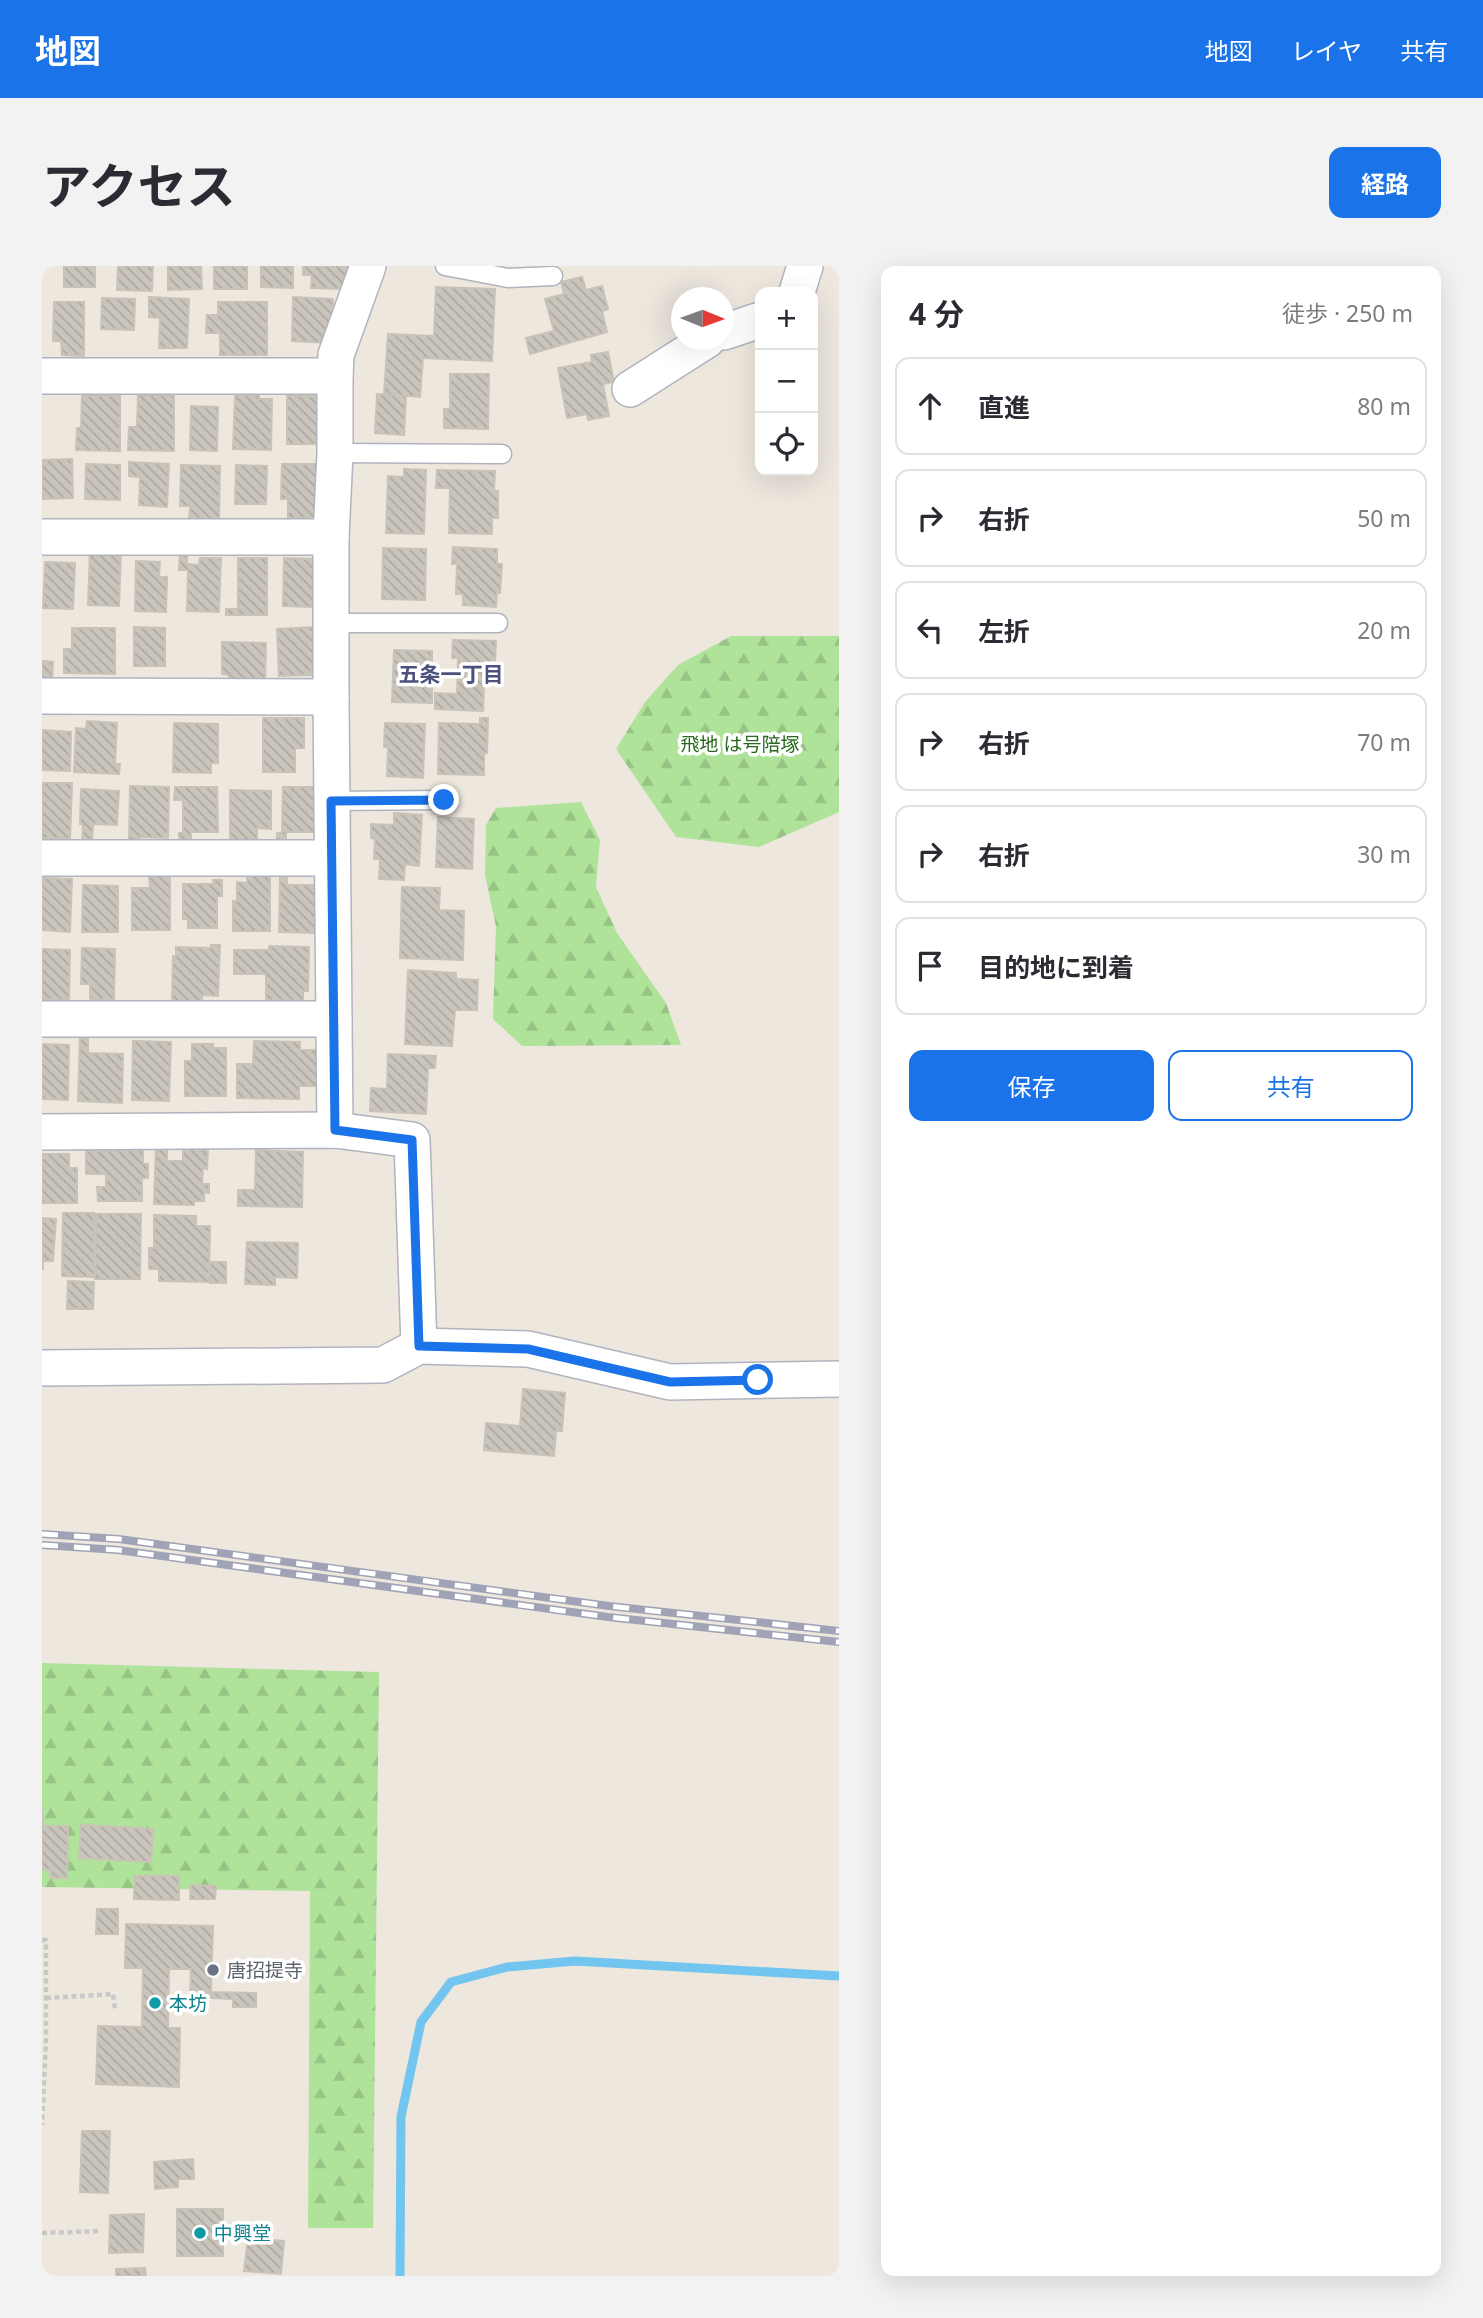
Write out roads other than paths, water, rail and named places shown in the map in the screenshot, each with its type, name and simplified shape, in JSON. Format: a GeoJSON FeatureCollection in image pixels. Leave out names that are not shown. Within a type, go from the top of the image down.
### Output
{"type":"FeatureCollection","features":[{"type":"Feature","properties":{"kind":"street"},"geometry":{"type":"LineString","coordinates":[[335,1130],[331,858],[331,537],[335,376],[336,355],[369,266]]}},
{"type":"Feature","properties":{"kind":"street"},"geometry":{"type":"LineString","coordinates":[[799,287],[805,266]]}},
{"type":"Feature","properties":{"kind":"street"},"geometry":{"type":"LineString","coordinates":[[734,328],[755,322]]}},
{"type":"Feature","properties":{"kind":"street"},"geometry":{"type":"LineString","coordinates":[[630,389],[691,350]]}},
{"type":"Feature","properties":{"kind":"street"},"geometry":{"type":"LineString","coordinates":[[42,376],[335,376]]}},
{"type":"Feature","properties":{"kind":"street"},"geometry":{"type":"LineString","coordinates":[[42,537],[331,537]]}},
{"type":"Feature","properties":{"kind":"street"},"geometry":{"type":"LineString","coordinates":[[42,696],[331,697]]}},
{"type":"Feature","properties":{"kind":"street"},"geometry":{"type":"LineString","coordinates":[[42,858],[331,858]]}},
{"type":"Feature","properties":{"kind":"street"},"geometry":{"type":"LineString","coordinates":[[42,1019],[334,1019]]}},
{"type":"Feature","properties":{"kind":"street"},"geometry":{"type":"LineString","coordinates":[[42,1132],[335,1130],[412,1140],[419,1346]]}},
{"type":"Feature","properties":{"kind":"street"},"geometry":{"type":"LineString","coordinates":[[42,1368],[383,1365],[419,1346],[528,1349],[670,1382],[839,1379]]}},
{"type":"Feature","properties":{"kind":"lane"},"geometry":{"type":"LineString","coordinates":[[445,266],[508,278],[553,276]]}},
{"type":"Feature","properties":{"kind":"lane"},"geometry":{"type":"LineString","coordinates":[[335,453],[502,454]]}},
{"type":"Feature","properties":{"kind":"lane"},"geometry":{"type":"LineString","coordinates":[[331,623],[498,623]]}},
{"type":"Feature","properties":{"kind":"lane"},"geometry":{"type":"LineString","coordinates":[[331,801],[444,800]]}},
{"type":"Feature","properties":{"kind":"waterway"},"geometry":{"type":"LineString","coordinates":[[400,2276],[401,2117],[421,2022],[451,1982],[507,1967],[575,1961],[839,1976]]}},
{"type":"Feature","properties":{"kind":"railway"},"geometry":{"type":"LineString","coordinates":[[42,1534],[119,1539],[609,1606],[839,1631]]}},
{"type":"Feature","properties":{"kind":"railway"},"geometry":{"type":"LineString","coordinates":[[42,1545],[118,1550],[608,1617],[839,1642]]}},
{"type":"Feature","properties":{"kind":"place","name":"唐招提寺"},"geometry":{"type":"Point","coordinates":[213,1970]}},
{"type":"Feature","properties":{"kind":"place","name":"本坊"},"geometry":{"type":"Point","coordinates":[155,2003]}},
{"type":"Feature","properties":{"kind":"place","name":"中興堂"},"geometry":{"type":"Point","coordinates":[200,2233]}},
{"type":"Feature","properties":{"kind":"district","name":"五条一丁目"},"geometry":{"type":"Point","coordinates":[451,675]}},
{"type":"Feature","properties":{"kind":"park label","name":"飛地 は号陪塚"},"geometry":{"type":"Point","coordinates":[740,744]}}]}
